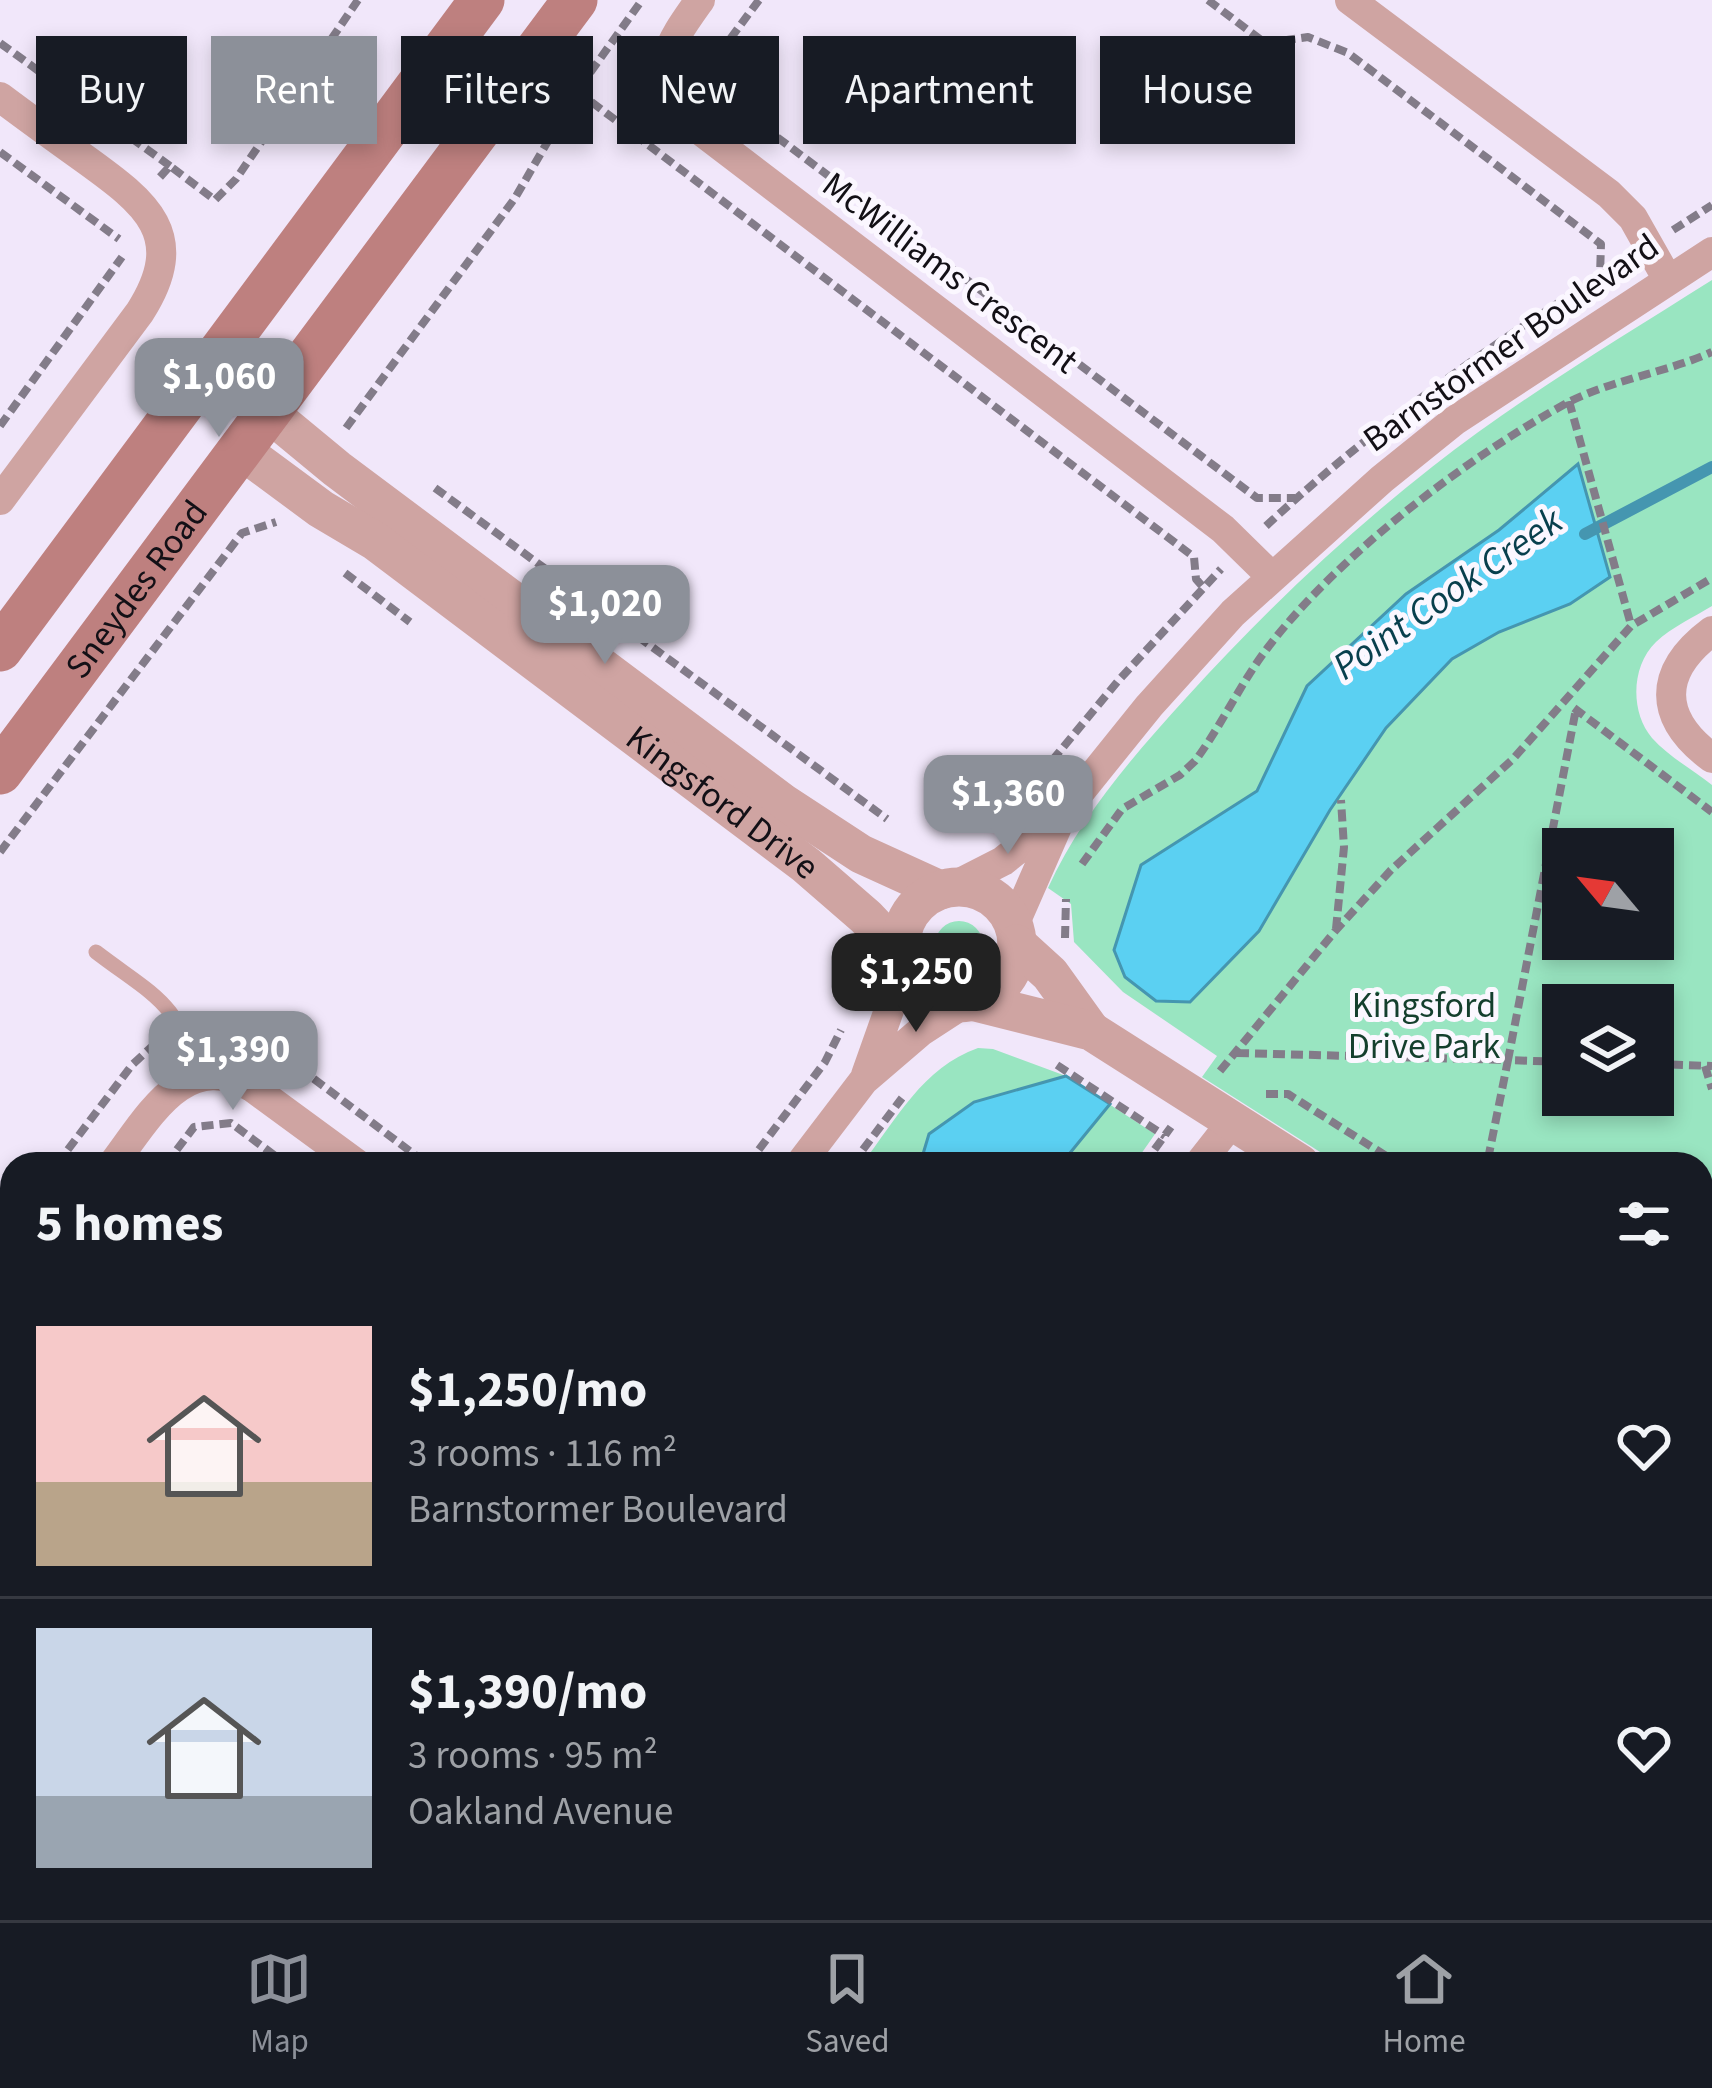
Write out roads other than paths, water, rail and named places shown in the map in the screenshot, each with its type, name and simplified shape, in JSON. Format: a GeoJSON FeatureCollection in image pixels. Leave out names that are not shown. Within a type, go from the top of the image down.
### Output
{"type":"FeatureCollection","features":[{"type":"Feature","properties":{"kind":"main road","name":"Sneydes Road"},"geometry":{"type":"LineString","coordinates":[[0,649],[482,0]]}},
{"type":"Feature","properties":{"kind":"main road","name":"Sneydes Road"},"geometry":{"type":"LineString","coordinates":[[0,772],[575,0]]}},
{"type":"Feature","properties":{"kind":"main road"},"geometry":{"type":"LineString","coordinates":[[193,390],[268,412]]}},
{"type":"Feature","properties":{"kind":"main road"},"geometry":{"type":"LineString","coordinates":[[193,390],[241,450]]}},
{"type":"Feature","properties":{"kind":"street","name":"McWilliams Crescent"},"geometry":{"type":"LineString","coordinates":[[700,0],[665,58],[665,83],[683,117],[1223,529],[1271,576]]}},
{"type":"Feature","properties":{"kind":"street"},"geometry":{"type":"LineString","coordinates":[[1350,0],[1610,194],[1633,218],[1668,280]]}},
{"type":"Feature","properties":{"kind":"street"},"geometry":{"type":"LineString","coordinates":[[0,97],[139,201],[158,229],[162,260],[151,294],[0,500]]}},
{"type":"Feature","properties":{"kind":"street","name":"Barnstormer Boulevard"},"geometry":{"type":"LineString","coordinates":[[946,889],[1003,861],[1062,814],[1149,706],[1271,576],[1349,506],[1454,421],[1712,252]]}},
{"type":"Feature","properties":{"kind":"street","name":"Kingsford Drive"},"geometry":{"type":"LineString","coordinates":[[268,412],[813,825],[861,854],[946,889]]}},
{"type":"Feature","properties":{"kind":"street","name":"Kingsford Drive"},"geometry":{"type":"LineString","coordinates":[[241,450],[297,493],[375,541],[806,865],[882,932],[904,960]]}},
{"type":"Feature","properties":{"kind":"street"},"geometry":{"type":"LineString","coordinates":[[1712,631],[1684,657],[1672,679],[1676,719],[1691,741],[1712,758]]}},
{"type":"Feature","properties":{"kind":"street","name":"Barnstormer Boulevard"},"geometry":{"type":"LineString","coordinates":[[1016,935],[1062,814]]}},
{"type":"Feature","properties":{"kind":"street"},"geometry":{"type":"LineString","coordinates":[[864,1080],[904,960],[907,922],[920,902],[946,889],[989,895],[1091,1031]]}},
{"type":"Feature","properties":{"kind":"street"},"geometry":{"type":"LineString","coordinates":[[809,1152],[864,1080],[920,1032],[1000,985],[1013,966],[1016,935]]}},
{"type":"Feature","properties":{"kind":"street"},"geometry":{"type":"LineString","coordinates":[[904,960],[929,994],[1044,1016],[1091,1031],[1207,1085],[1232,1122],[1281,1152]]}},
{"type":"Feature","properties":{"kind":"street"},"geometry":{"type":"LineString","coordinates":[[122,1152],[165,1096],[197,1077],[212,1074],[237,1078],[340,1152]]}},
{"type":"Feature","properties":{"kind":"street"},"geometry":{"type":"LineString","coordinates":[[1208,1152],[1232,1122]]}},
{"type":"Feature","properties":{"kind":"lane"},"geometry":{"type":"LineString","coordinates":[[96,952],[168,1006],[183,1028],[197,1077]]}},
{"type":"Feature","properties":{"kind":"water"},"geometry":{"type":"Polygon","coordinates":[[[1578,464],[1610,577],[1570,604],[1499,632],[1452,659],[1386,728],[1330,810],[1259,931],[1190,1002],[1156,1001],[1125,977],[1114,950],[1141,865],[1257,791],[1307,686],[1406,594],[1499,530],[1578,464]]]}},
{"type":"Feature","properties":{"kind":"water"},"geometry":{"type":"Polygon","coordinates":[[[1066,1076],[1110,1104],[1071,1152],[924,1152],[929,1134],[974,1102],[1066,1076]]]}},
{"type":"Feature","properties":{"kind":"waterway","name":"Point Cook Creek"},"geometry":{"type":"LineString","coordinates":[[1585,534],[1712,467]]}},
{"type":"Feature","properties":{"kind":"park label","name":"Kingsford Drive Park"},"geometry":{"type":"Point","coordinates":[1424,1026]}}]}
